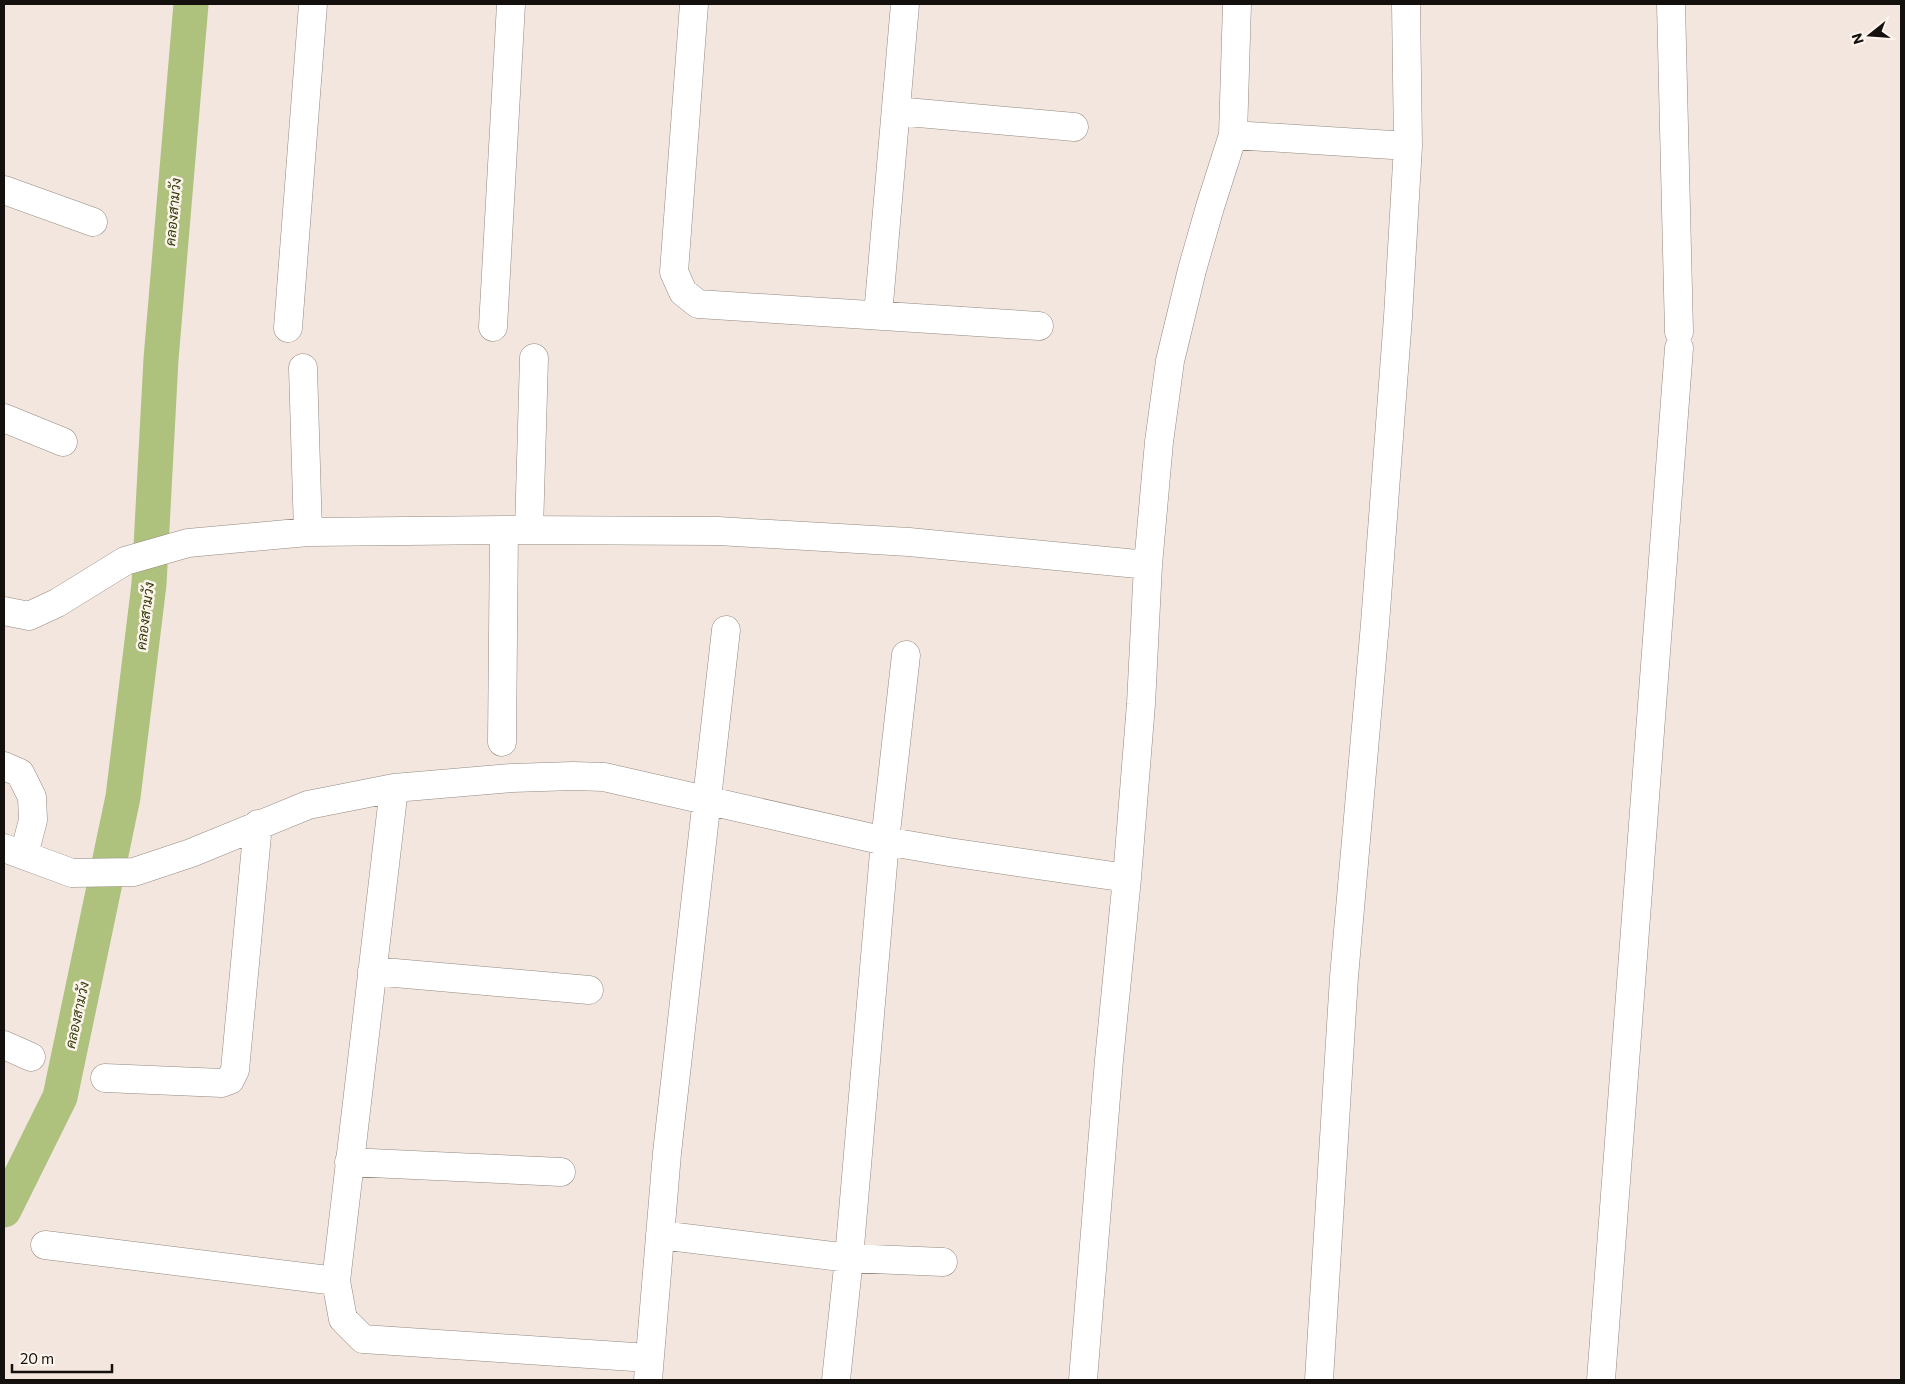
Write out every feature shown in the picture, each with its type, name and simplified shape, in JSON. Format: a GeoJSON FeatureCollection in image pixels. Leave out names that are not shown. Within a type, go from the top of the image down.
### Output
{"type":"FeatureCollection","features":[{"type":"Feature","properties":{"kind":"street"},"geometry":{"type":"LineString","coordinates":[[288,328],[313,4]]}},
{"type":"Feature","properties":{"kind":"street"},"geometry":{"type":"LineString","coordinates":[[493,327],[511,4]]}},
{"type":"Feature","properties":{"kind":"street"},"geometry":{"type":"LineString","coordinates":[[694,4],[674,272],[683,292],[698,304],[1039,326]]}},
{"type":"Feature","properties":{"kind":"street"},"geometry":{"type":"LineString","coordinates":[[878,315],[905,4]]}},
{"type":"Feature","properties":{"kind":"street"},"geometry":{"type":"LineString","coordinates":[[1083,1380],[1108,1070],[1142,704],[1148,565],[1159,442],[1170,361],[1210,207],[1234,135],[1238,4]]}},
{"type":"Feature","properties":{"kind":"street"},"geometry":{"type":"LineString","coordinates":[[1319,1380],[1344,977],[1376,624],[1398,316],[1408,146],[1406,4]]}},
{"type":"Feature","properties":{"kind":"street"},"geometry":{"type":"LineString","coordinates":[[1601,1380],[1679,340],[1671,4]]}},
{"type":"Feature","properties":{"kind":"street"},"geometry":{"type":"LineString","coordinates":[[896,111],[1074,127]]}},
{"type":"Feature","properties":{"kind":"street"},"geometry":{"type":"LineString","coordinates":[[1234,135],[1408,146]]}},
{"type":"Feature","properties":{"kind":"street"},"geometry":{"type":"LineString","coordinates":[[4,190],[93,222]]}},
{"type":"Feature","properties":{"kind":"street"},"geometry":{"type":"LineString","coordinates":[[502,742],[516,530],[534,358]]}},
{"type":"Feature","properties":{"kind":"street"},"geometry":{"type":"LineString","coordinates":[[303,368],[308,532]]}},
{"type":"Feature","properties":{"kind":"street"},"geometry":{"type":"LineString","coordinates":[[4,418],[63,442]]}},
{"type":"Feature","properties":{"kind":"street"},"geometry":{"type":"LineString","coordinates":[[5,617],[29,616],[58,603],[125,561],[188,543],[308,532],[718,531],[910,542],[1148,565]]}},
{"type":"Feature","properties":{"kind":"street"},"geometry":{"type":"LineString","coordinates":[[394,788],[336,1281],[343,1319],[363,1339],[649,1369],[667,1153],[726,630]]}},
{"type":"Feature","properties":{"kind":"street"},"geometry":{"type":"LineString","coordinates":[[836,1380],[849,1258],[885,840],[906,655]]}},
{"type":"Feature","properties":{"kind":"street"},"geometry":{"type":"LineString","coordinates":[[4,766],[20,773],[32,797],[34,820],[14,851],[72,872],[134,872],[191,852],[308,805],[394,788],[512,778],[573,776],[604,777],[885,840],[949,852],[1127,878]]}},
{"type":"Feature","properties":{"kind":"street"},"geometry":{"type":"LineString","coordinates":[[105,1078],[222,1083],[230,1080],[236,1070],[258,824]]}},
{"type":"Feature","properties":{"kind":"street"},"geometry":{"type":"LineString","coordinates":[[372,971],[589,990]]}},
{"type":"Feature","properties":{"kind":"street"},"geometry":{"type":"LineString","coordinates":[[4,1045],[31,1057]]}},
{"type":"Feature","properties":{"kind":"street"},"geometry":{"type":"LineString","coordinates":[[349,1162],[561,1172]]}},
{"type":"Feature","properties":{"kind":"street"},"geometry":{"type":"LineString","coordinates":[[660,1235],[849,1258],[944,1262]]}},
{"type":"Feature","properties":{"kind":"street"},"geometry":{"type":"LineString","coordinates":[[45,1245],[336,1281]]}},
{"type":"Feature","properties":{"kind":"waterway","name":"คลองสามวัง"},"geometry":{"type":"LineString","coordinates":[[4,1210],[60,1097],[123,797],[149,584],[161,359],[191,4]]}}]}
